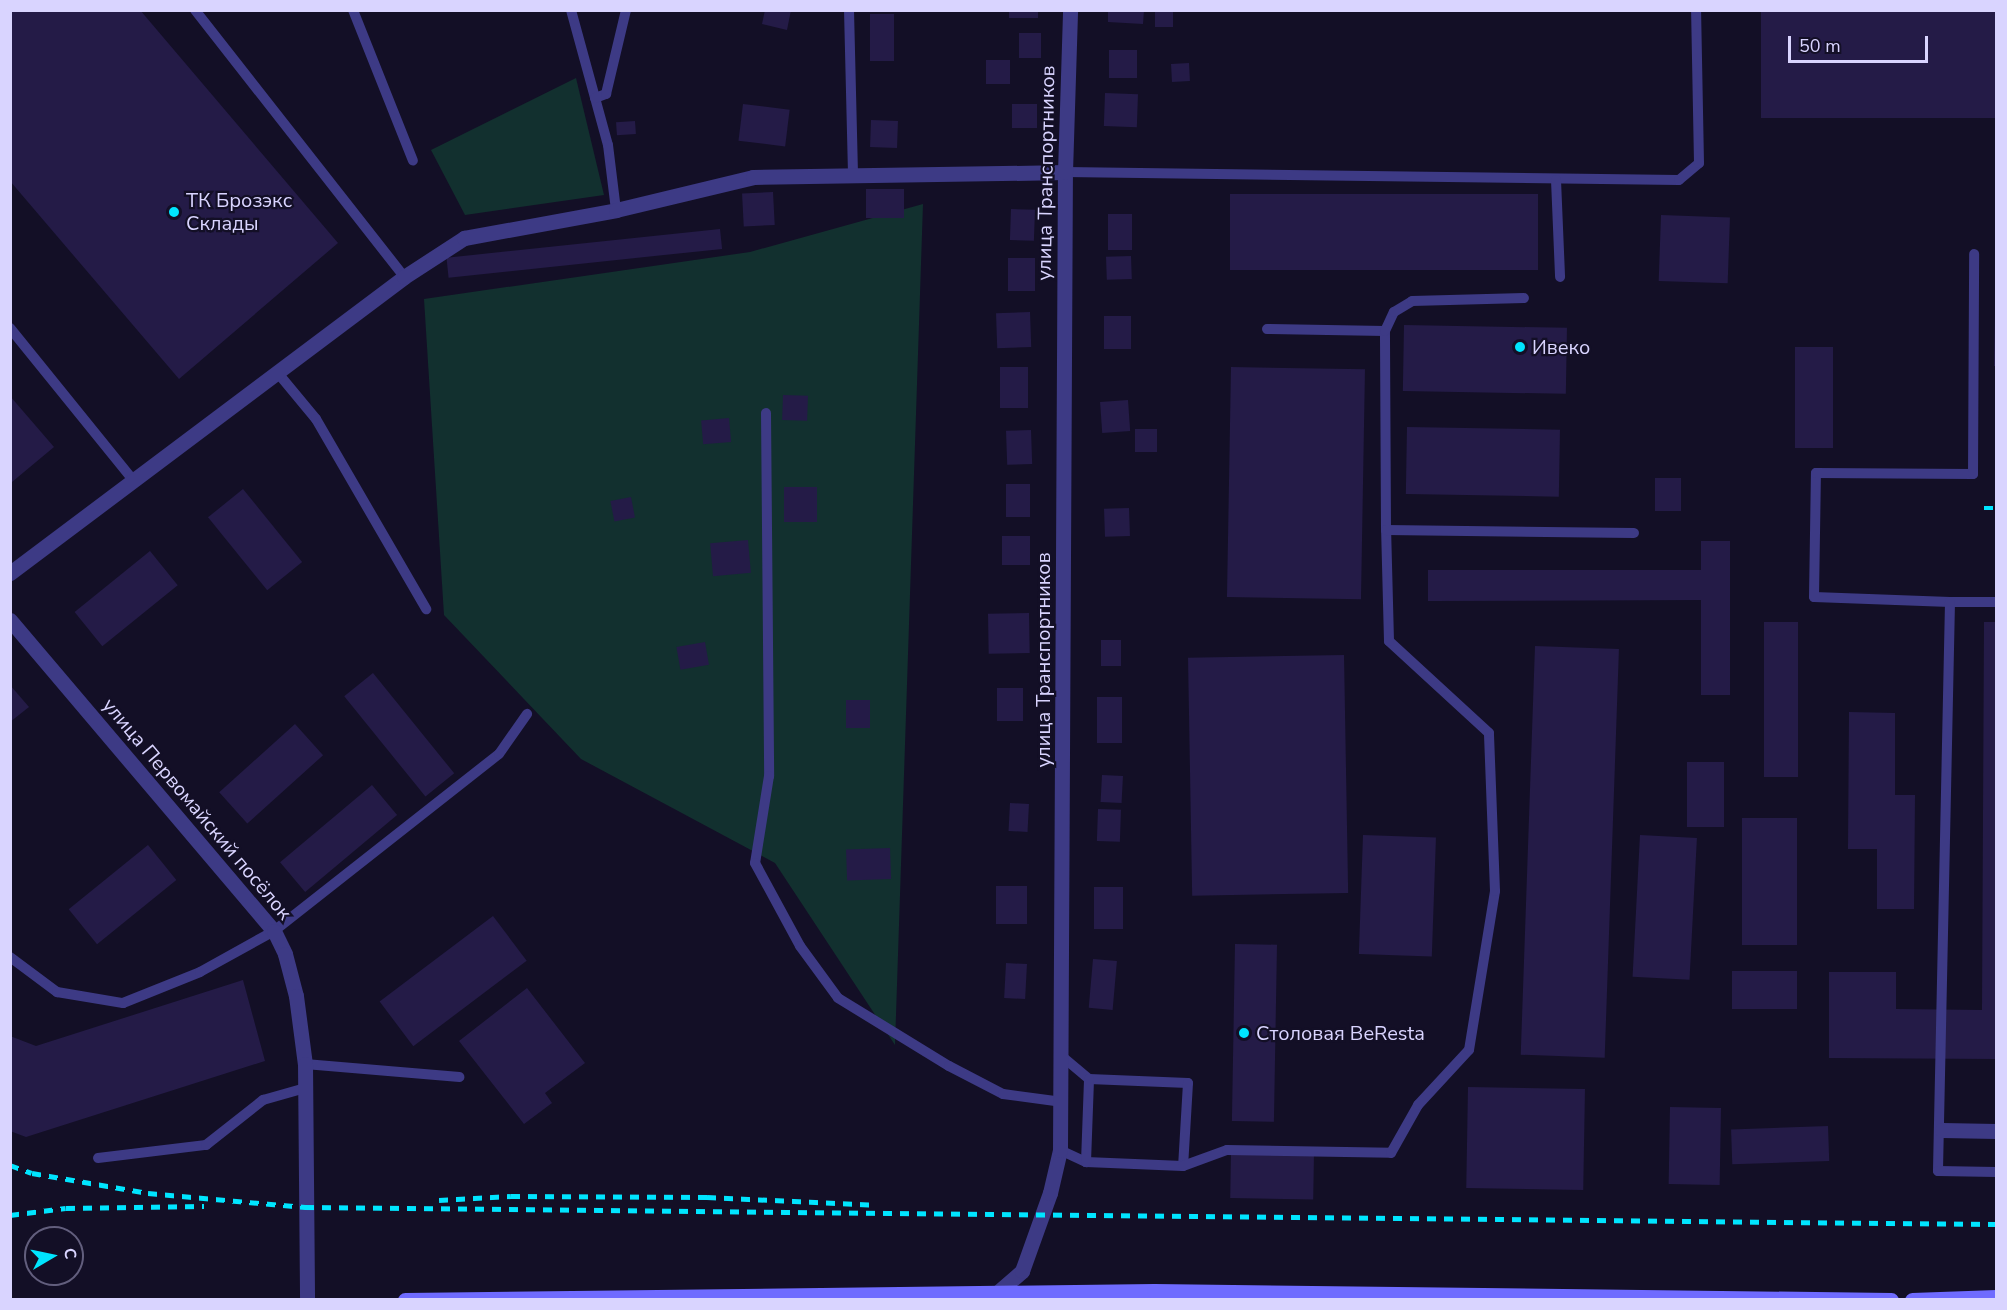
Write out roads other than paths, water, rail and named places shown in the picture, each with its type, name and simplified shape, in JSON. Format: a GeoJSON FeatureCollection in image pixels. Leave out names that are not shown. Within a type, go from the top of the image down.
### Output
{"type":"FeatureCollection","features":[{"type":"Feature","properties":{"kind":"street","name":"улица Транспортников"},"geometry":{"type":"LineString","coordinates":[[998,1296],[1022,1271],[1050,1193],[1060,1150],[1064,1058],[1065,172],[1070,10]]}},
{"type":"Feature","properties":{"kind":"street"},"geometry":{"type":"LineString","coordinates":[[10,573],[404,277],[464,238],[616,210],[753,177],[1065,172]]}},
{"type":"Feature","properties":{"kind":"street","name":"улица Первомайский посёлок"},"geometry":{"type":"LineString","coordinates":[[10,620],[274,931],[296,996],[305,1064],[308,1299]]}},
{"type":"Feature","properties":{"kind":"street"},"geometry":{"type":"LineString","coordinates":[[1942,1130],[1996,1131]]}},
{"type":"Feature","properties":{"kind":"street"},"geometry":{"type":"LineString","coordinates":[[405,1299],[998,1296],[1891,1299]]}},
{"type":"Feature","properties":{"kind":"street"},"geometry":{"type":"LineString","coordinates":[[1912,1299],[1996,1297]]}},
{"type":"Feature","properties":{"kind":"lane"},"geometry":{"type":"LineString","coordinates":[[195,10],[404,277]]}},
{"type":"Feature","properties":{"kind":"lane"},"geometry":{"type":"LineString","coordinates":[[353,10],[413,161]]}},
{"type":"Feature","properties":{"kind":"lane"},"geometry":{"type":"LineString","coordinates":[[571,10],[608,144],[616,210]]}},
{"type":"Feature","properties":{"kind":"lane"},"geometry":{"type":"LineString","coordinates":[[595,98],[606,94],[626,10]]}},
{"type":"Feature","properties":{"kind":"lane"},"geometry":{"type":"LineString","coordinates":[[849,10],[853,174]]}},
{"type":"Feature","properties":{"kind":"lane"},"geometry":{"type":"LineString","coordinates":[[1065,172],[1679,180],[1699,163],[1696,10]]}},
{"type":"Feature","properties":{"kind":"lane"},"geometry":{"type":"LineString","coordinates":[[1556,180],[1560,277]]}},
{"type":"Feature","properties":{"kind":"lane"},"geometry":{"type":"LineString","coordinates":[[1974,254],[1972,474],[1816,473],[1814,597],[1996,602]]}},
{"type":"Feature","properties":{"kind":"lane"},"geometry":{"type":"LineString","coordinates":[[1060,1150],[1086,1162],[1183,1166],[1227,1150],[1391,1153],[1418,1106],[1469,1050],[1495,891],[1489,733],[1389,641],[1385,330],[1394,312],[1413,301],[1524,298]]}},
{"type":"Feature","properties":{"kind":"lane"},"geometry":{"type":"LineString","coordinates":[[10,328],[133,480]]}},
{"type":"Feature","properties":{"kind":"lane"},"geometry":{"type":"LineString","coordinates":[[1266,329],[1385,330]]}},
{"type":"Feature","properties":{"kind":"lane"},"geometry":{"type":"LineString","coordinates":[[277,372],[316,419],[426,609]]}},
{"type":"Feature","properties":{"kind":"lane"},"geometry":{"type":"LineString","coordinates":[[766,413],[769,776],[755,863],[800,946],[838,998],[949,1066],[1003,1094],[1062,1102]]}},
{"type":"Feature","properties":{"kind":"lane"},"geometry":{"type":"LineString","coordinates":[[1386,530],[1634,533]]}},
{"type":"Feature","properties":{"kind":"lane"},"geometry":{"type":"LineString","coordinates":[[1950,602],[1942,1130],[1938,1171],[1996,1172]]}},
{"type":"Feature","properties":{"kind":"lane"},"geometry":{"type":"LineString","coordinates":[[10,957],[57,993],[123,1003],[200,972],[274,931],[500,754],[527,714]]}},
{"type":"Feature","properties":{"kind":"lane"},"geometry":{"type":"LineString","coordinates":[[1064,1058],[1089,1079],[1188,1083],[1183,1166]]}},
{"type":"Feature","properties":{"kind":"lane"},"geometry":{"type":"LineString","coordinates":[[305,1064],[459,1077]]}},
{"type":"Feature","properties":{"kind":"lane"},"geometry":{"type":"LineString","coordinates":[[1086,1162],[1089,1079]]}},
{"type":"Feature","properties":{"kind":"lane"},"geometry":{"type":"LineString","coordinates":[[98,1158],[206,1145],[263,1100],[306,1088]]}},
{"type":"Feature","properties":{"kind":"railway"},"geometry":{"type":"LineString","coordinates":[[1984,508],[1996,508]]}},
{"type":"Feature","properties":{"kind":"railway"},"geometry":{"type":"LineString","coordinates":[[10,1165],[32,1173],[148,1193],[305,1207],[1996,1224]]}},
{"type":"Feature","properties":{"kind":"railway"},"geometry":{"type":"LineString","coordinates":[[439,1200],[511,1196],[707,1197],[874,1205]]}},
{"type":"Feature","properties":{"kind":"railway"},"geometry":{"type":"LineString","coordinates":[[10,1215],[66,1208],[204,1206]]}},
{"type":"Feature","properties":{"kind":"place","name":"ТК Брозэкс Склады"},"geometry":{"type":"Point","coordinates":[174,212]}},
{"type":"Feature","properties":{"kind":"place","name":"Ивеко"},"geometry":{"type":"Point","coordinates":[1520,347]}},
{"type":"Feature","properties":{"kind":"place","name":"Столовая BeResta"},"geometry":{"type":"Point","coordinates":[1244,1033]}}]}
